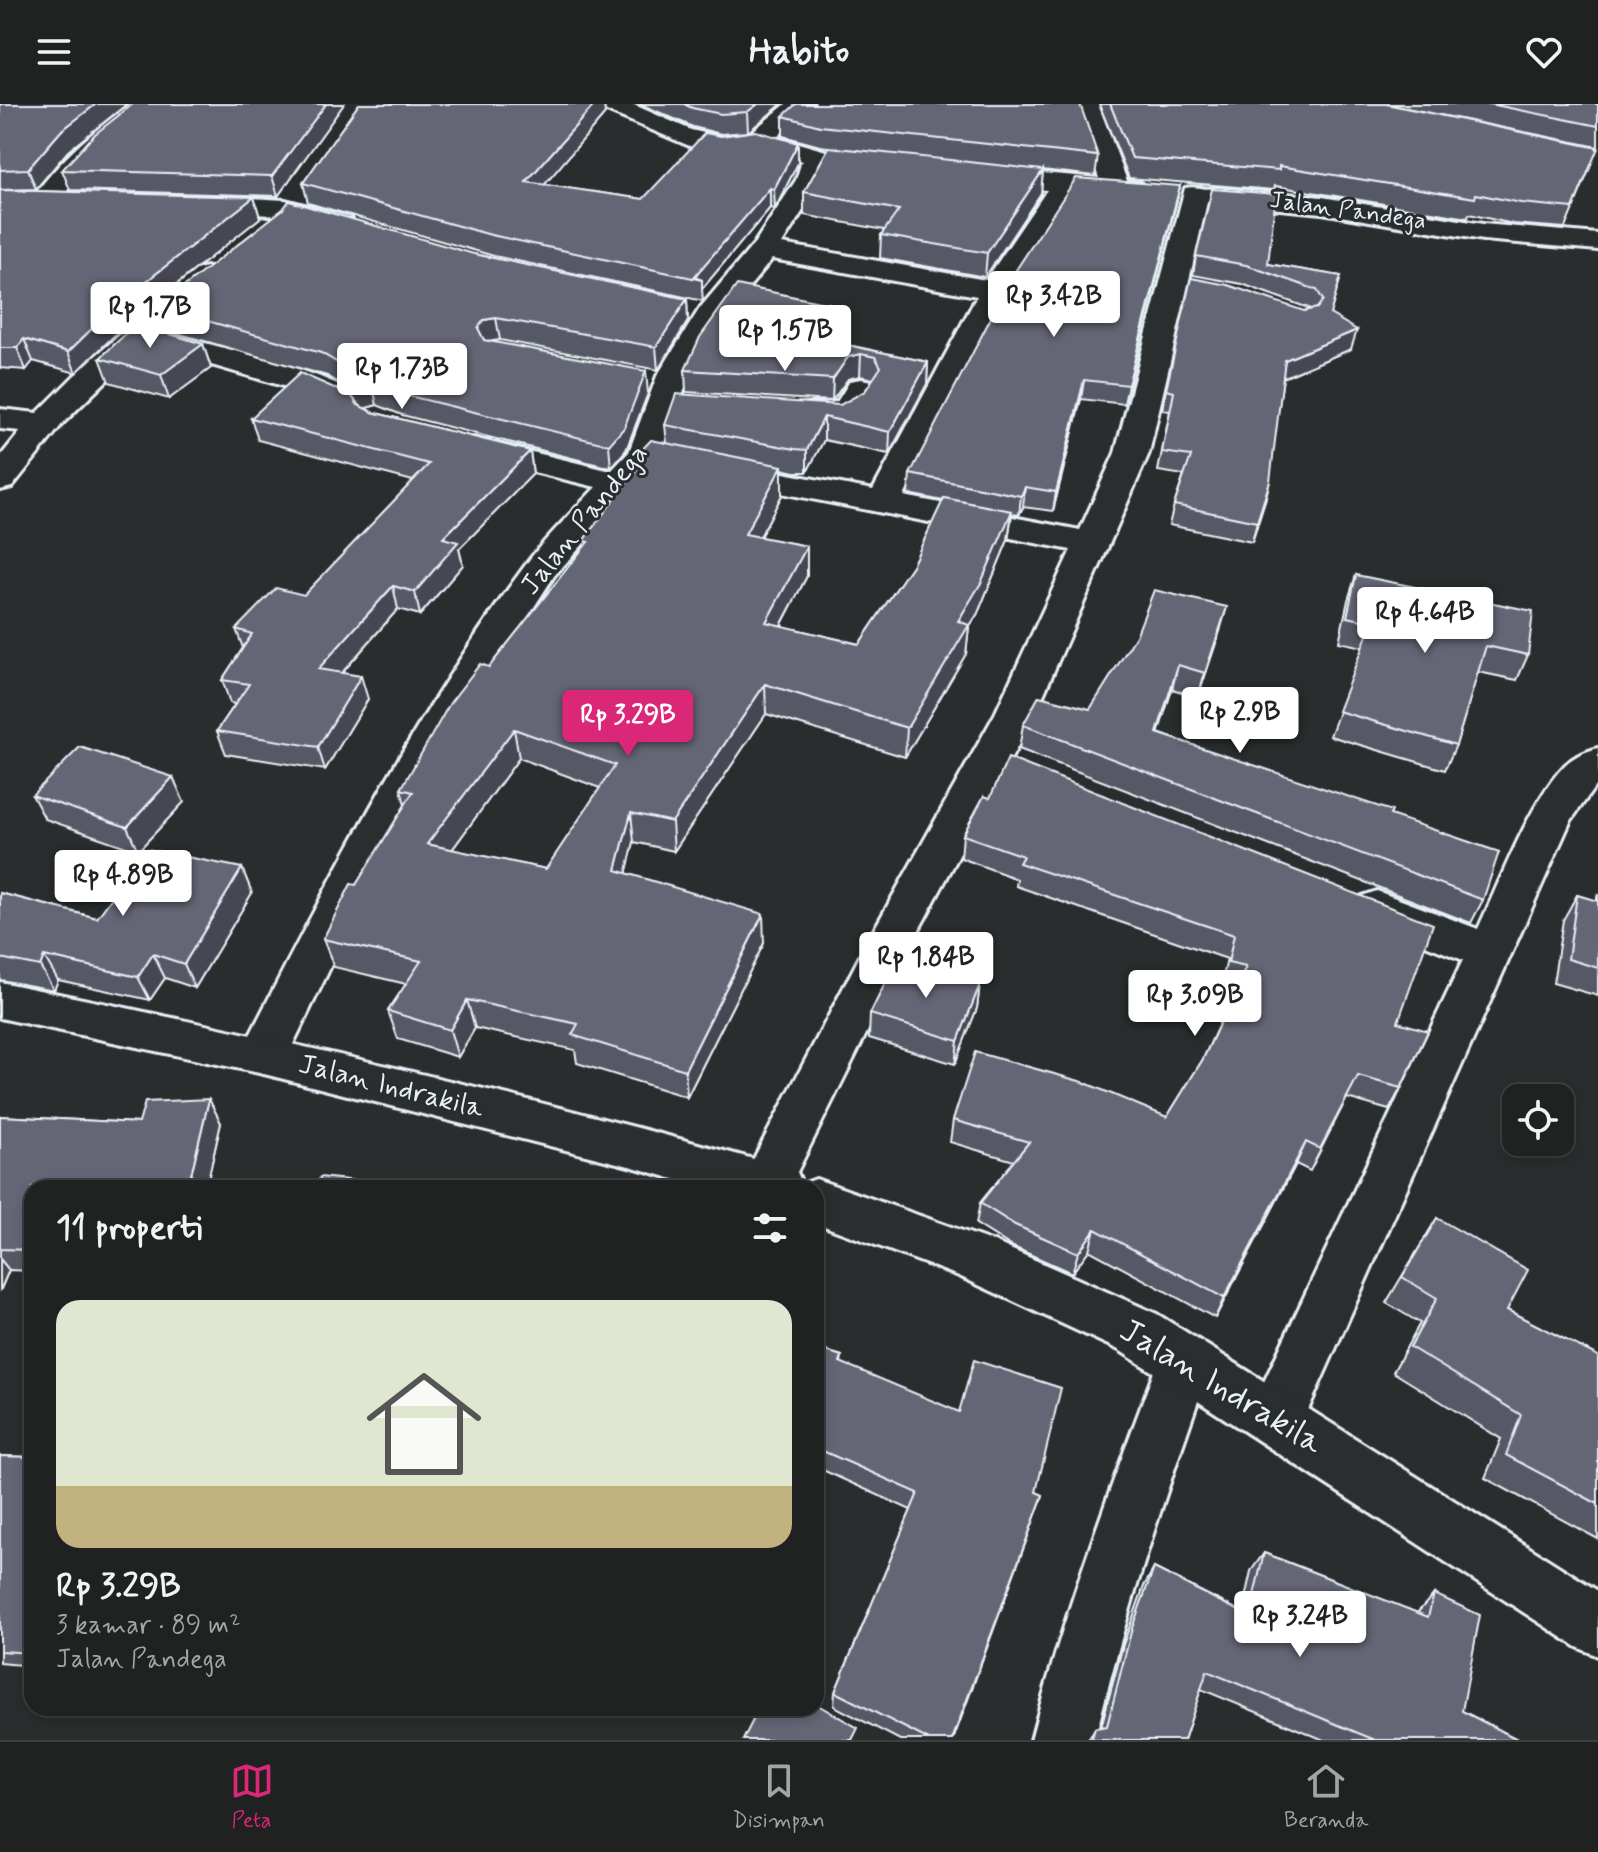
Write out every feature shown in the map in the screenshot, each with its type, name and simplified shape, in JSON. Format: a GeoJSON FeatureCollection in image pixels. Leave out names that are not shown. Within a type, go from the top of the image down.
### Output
{"type":"FeatureCollection","features":[{"type":"Feature","properties":{"kind":"street"},"geometry":{"type":"LineString","coordinates":[[45,200],[61,175],[81,153],[147,104]]}},
{"type":"Feature","properties":{"kind":"street"},"geometry":{"type":"LineString","coordinates":[[611,104],[705,143],[726,147],[758,140],[801,104]]}},
{"type":"Feature","properties":{"kind":"street"},"geometry":{"type":"LineString","coordinates":[[1086,104],[1116,188]]}},
{"type":"Feature","properties":{"kind":"street","name":"Jalan Pandega"},"geometry":{"type":"LineString","coordinates":[[264,1055],[365,851],[439,723],[541,569],[621,483],[672,461],[666,393],[696,311],[765,249],[809,180],[832,159],[758,140]]}},
{"type":"Feature","properties":{"kind":"street","name":"Jalan Pandega"},"geometry":{"type":"LineString","coordinates":[[954,173],[1322,205],[1483,232],[1594,242]]}},
{"type":"Feature","properties":{"kind":"street"},"geometry":{"type":"LineString","coordinates":[[0,480],[47,424],[137,334],[277,222],[306,184]]}},
{"type":"Feature","properties":{"kind":"street"},"geometry":{"type":"LineString","coordinates":[[883,503],[994,290],[1039,218],[1065,184]]}},
{"type":"Feature","properties":{"kind":"street"},"geometry":{"type":"LineString","coordinates":[[776,1180],[886,949],[1006,763],[1015,714],[1132,453],[1185,284],[1195,194]]}},
{"type":"Feature","properties":{"kind":"street"},"geometry":{"type":"LineString","coordinates":[[12,200],[77,201]]}},
{"type":"Feature","properties":{"kind":"street"},"geometry":{"type":"LineString","coordinates":[[172,203],[285,208],[370,231]]}},
{"type":"Feature","properties":{"kind":"street"},"geometry":{"type":"LineString","coordinates":[[765,249],[994,290]]}},
{"type":"Feature","properties":{"kind":"street"},"geometry":{"type":"LineString","coordinates":[[137,334],[318,386],[347,401]]}},
{"type":"Feature","properties":{"kind":"street"},"geometry":{"type":"LineString","coordinates":[[778,409],[821,414],[847,412],[861,388]]}},
{"type":"Feature","properties":{"kind":"street"},"geometry":{"type":"LineString","coordinates":[[0,419],[47,424]]}},
{"type":"Feature","properties":{"kind":"street"},"geometry":{"type":"LineString","coordinates":[[451,441],[621,483]]}},
{"type":"Feature","properties":{"kind":"street"},"geometry":{"type":"LineString","coordinates":[[672,461],[1090,543]]}},
{"type":"Feature","properties":{"kind":"street"},"geometry":{"type":"LineString","coordinates":[[1276,1418],[1551,818],[1580,774],[1598,762]]}},
{"type":"Feature","properties":{"kind":"street"},"geometry":{"type":"LineString","coordinates":[[1343,894],[1490,952]]}},
{"type":"Feature","properties":{"kind":"street","name":"Jalan Indrakila"},"geometry":{"type":"LineString","coordinates":[[0,1000],[264,1055],[633,1146],[752,1180]]}},
{"type":"Feature","properties":{"kind":"street","name":"Jalan Indrakila"},"geometry":{"type":"LineString","coordinates":[[824,1204],[976,1259],[1138,1332],[1598,1626]]}},
{"type":"Feature","properties":{"kind":"street"},"geometry":{"type":"LineString","coordinates":[[1063,1740],[1086,1648],[1121,1537],[1185,1361]]}},
{"type":"Feature","properties":{"kind":"building"},"geometry":{"type":"Polygon","coordinates":[[[0,104],[96,104],[61,131],[28,169],[0,170],[0,104]]]}},
{"type":"Feature","properties":{"kind":"building"},"geometry":{"type":"Polygon","coordinates":[[[133,104],[326,104],[272,176],[62,170],[95,134],[133,104]]]}},
{"type":"Feature","properties":{"kind":"building"},"geometry":{"type":"Polygon","coordinates":[[[359,104],[595,104],[526,182],[643,199],[705,133],[721,136],[756,131],[798,143],[774,189],[770,188],[694,277],[702,280],[491,235],[303,183],[359,104]]]}},
{"type":"Feature","properties":{"kind":"building"},"geometry":{"type":"Polygon","coordinates":[[[684,104],[758,104],[747,112],[721,114],[684,104]]]}},
{"type":"Feature","properties":{"kind":"building"},"geometry":{"type":"Polygon","coordinates":[[[796,104],[1080,104],[1098,156],[820,126],[783,116],[796,104]]]}},
{"type":"Feature","properties":{"kind":"building"},"geometry":{"type":"Polygon","coordinates":[[[1110,104],[1386,104],[1598,148],[1573,208],[1521,203],[1476,194],[1475,198],[1279,166],[1279,170],[1132,158],[1110,104]]]}},
{"type":"Feature","properties":{"kind":"building"},"geometry":{"type":"Polygon","coordinates":[[[1490,104],[1598,104],[1598,126],[1490,104]]]}},
{"type":"Feature","properties":{"kind":"building"},"geometry":{"type":"Polygon","coordinates":[[[829,147],[1043,170],[987,253],[881,235],[899,210],[804,192],[829,147]]]}},
{"type":"Feature","properties":{"kind":"building"},"geometry":{"type":"Polygon","coordinates":[[[1076,178],[1180,186],[1128,385],[1084,380],[1056,492],[1025,487],[1021,496],[910,474],[1014,273],[1076,178]]]}},
{"type":"Feature","properties":{"kind":"building"},"geometry":{"type":"Polygon","coordinates":[[[1212,189],[1276,194],[1268,264],[1341,276],[1330,314],[1357,330],[1285,360],[1270,481],[1257,522],[1174,505],[1191,456],[1162,452],[1174,392],[1166,390],[1191,278],[1228,285],[1304,311],[1317,308],[1323,300],[1317,290],[1246,265],[1196,256],[1212,189]]]}},
{"type":"Feature","properties":{"kind":"building"},"geometry":{"type":"Polygon","coordinates":[[[0,190],[254,197],[116,305],[68,352],[24,339],[17,348],[0,348],[0,190]]]}},
{"type":"Feature","properties":{"kind":"building"},"geometry":{"type":"Polygon","coordinates":[[[289,201],[474,254],[687,299],[656,347],[496,318],[484,320],[478,328],[484,340],[646,371],[624,428],[609,445],[397,393],[372,383],[357,387],[352,397],[358,405],[372,412],[530,451],[443,538],[458,542],[415,592],[393,586],[318,669],[361,676],[318,747],[217,731],[249,684],[222,680],[252,634],[236,629],[276,588],[304,595],[429,464],[251,418],[300,373],[341,391],[355,387],[360,376],[321,353],[158,307],[283,209],[289,201]]]}},
{"type":"Feature","properties":{"kind":"building"},"geometry":{"type":"Polygon","coordinates":[[[737,285],[829,304],[805,336],[928,362],[890,432],[824,417],[807,450],[665,425],[676,394],[840,405],[865,391],[881,367],[875,357],[861,354],[848,357],[833,379],[685,370],[700,337],[737,285]]]}},
{"type":"Feature","properties":{"kind":"building"},"geometry":{"type":"Polygon","coordinates":[[[136,324],[203,344],[161,375],[100,358],[136,324]]]}},
{"type":"Feature","properties":{"kind":"building"},"geometry":{"type":"Polygon","coordinates":[[[651,440],[782,466],[745,534],[807,546],[766,622],[859,644],[913,564],[944,498],[1012,511],[981,583],[958,621],[969,625],[907,728],[765,684],[672,822],[631,813],[616,870],[763,914],[685,1070],[572,1035],[578,1024],[467,1000],[450,1030],[388,1011],[421,961],[323,939],[351,884],[356,885],[413,792],[401,789],[450,703],[480,664],[489,667],[588,542],[583,541],[645,458],[636,456],[651,440]],[[514,729],[427,844],[546,869],[615,765],[514,729]]]}},
{"type":"Feature","properties":{"kind":"building"},"geometry":{"type":"Polygon","coordinates":[[[1356,575],[1533,611],[1528,655],[1486,646],[1456,745],[1338,711],[1372,622],[1347,617],[1356,575]]]}},
{"type":"Feature","properties":{"kind":"building"},"geometry":{"type":"Polygon","coordinates":[[[1154,590],[1227,607],[1205,673],[1178,665],[1157,733],[1392,811],[1390,815],[1499,852],[1483,900],[1023,725],[1039,696],[1090,709],[1136,636],[1154,590]]]}},
{"type":"Feature","properties":{"kind":"building"},"geometry":{"type":"Polygon","coordinates":[[[80,747],[173,777],[127,827],[32,795],[80,747]]]}},
{"type":"Feature","properties":{"kind":"building"},"geometry":{"type":"Polygon","coordinates":[[[1008,758],[1433,924],[1398,1022],[1428,1031],[1401,1088],[1358,1076],[1320,1149],[1306,1142],[1224,1298],[1095,1229],[1078,1253],[1015,1225],[980,1203],[1029,1142],[953,1120],[975,1052],[1083,1082],[1167,1117],[1203,1059],[1246,967],[1228,963],[1234,935],[1019,863],[1023,856],[963,835],[984,796],[990,798],[1008,758]]]}},
{"type":"Feature","properties":{"kind":"building"},"geometry":{"type":"Polygon","coordinates":[[[147,849],[242,868],[184,964],[153,954],[138,977],[44,956],[40,966],[0,958],[0,893],[97,918],[147,849]]]}},
{"type":"Feature","properties":{"kind":"building"},"geometry":{"type":"Polygon","coordinates":[[[1577,895],[1598,901],[1598,968],[1568,959],[1577,895]]]}},
{"type":"Feature","properties":{"kind":"building"},"geometry":{"type":"Polygon","coordinates":[[[897,959],[980,984],[958,1041],[870,1014],[897,959]]]}},
{"type":"Feature","properties":{"kind":"building"},"geometry":{"type":"Polygon","coordinates":[[[209,1099],[190,1179],[206,1180],[24,1180],[24,1250],[0,1249],[0,1116],[139,1123],[145,1102],[209,1099]]]}},
{"type":"Feature","properties":{"kind":"building"},"geometry":{"type":"Polygon","coordinates":[[[320,1177],[348,1180],[319,1180],[320,1177]]]}},
{"type":"Feature","properties":{"kind":"building"},"geometry":{"type":"Polygon","coordinates":[[[1437,1218],[1528,1270],[1507,1310],[1598,1356],[1598,1504],[1506,1455],[1521,1415],[1410,1347],[1437,1298],[1402,1277],[1437,1218]]]}},
{"type":"Feature","properties":{"kind":"building"},"geometry":{"type":"Polygon","coordinates":[[[824,1350],[842,1356],[840,1362],[959,1412],[974,1360],[1061,1388],[1036,1492],[1043,1495],[952,1740],[929,1740],[835,1692],[918,1493],[824,1452],[824,1350]]]}},
{"type":"Feature","properties":{"kind":"building"},"geometry":{"type":"Polygon","coordinates":[[[0,1456],[24,1457],[24,1652],[0,1651],[0,1456]]]}},
{"type":"Feature","properties":{"kind":"building"},"geometry":{"type":"Polygon","coordinates":[[[1264,1553],[1428,1617],[1434,1594],[1480,1615],[1462,1711],[1519,1740],[1375,1740],[1207,1671],[1184,1740],[1092,1738],[1095,1728],[1107,1726],[1132,1628],[1154,1568],[1249,1616],[1264,1553]]]}},
{"type":"Feature","properties":{"kind":"building"},"geometry":{"type":"Polygon","coordinates":[[[824,1709],[858,1728],[852,1740],[743,1740],[755,1716],[824,1716],[824,1709]]]}}]}
